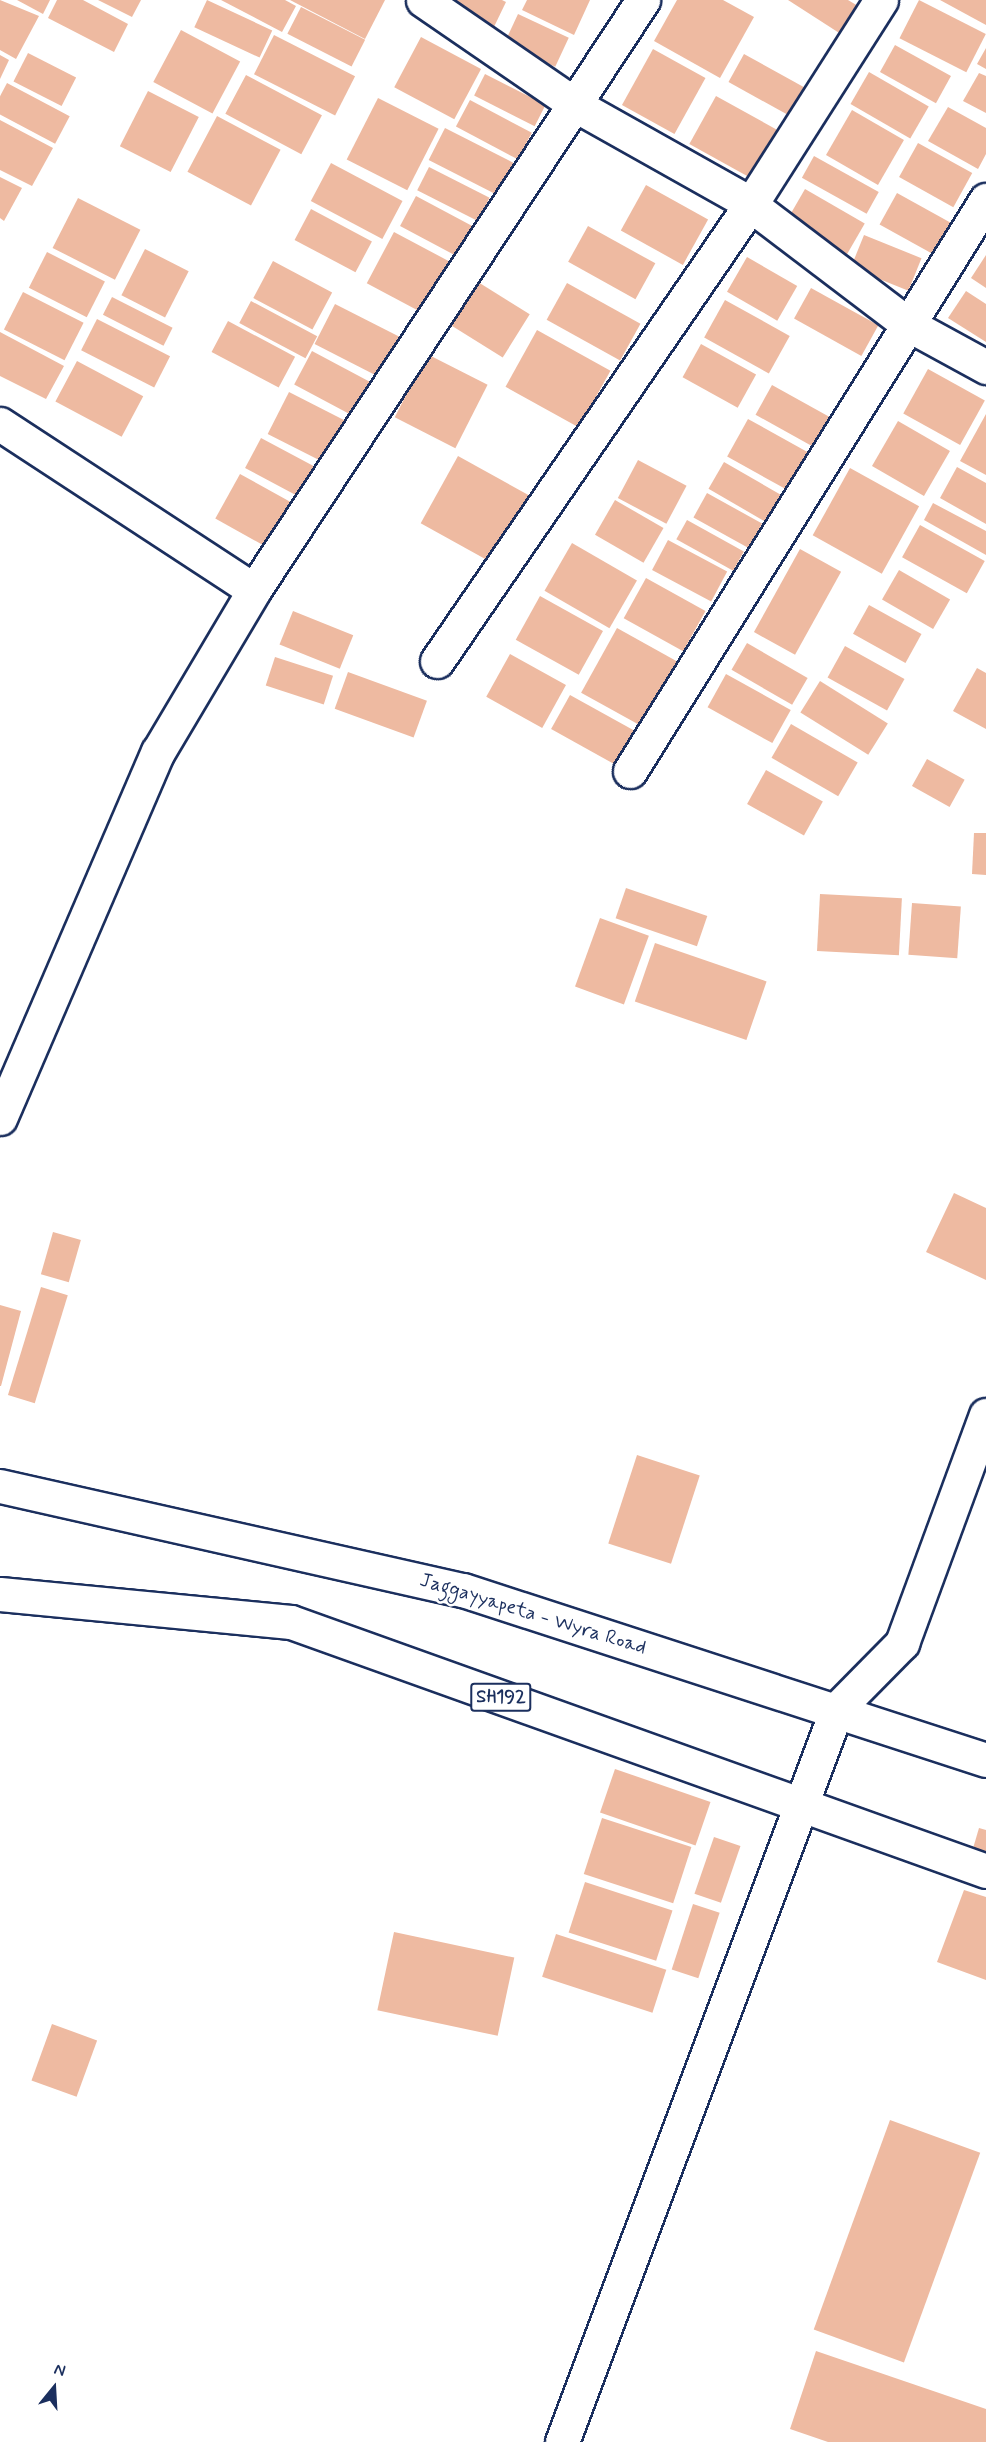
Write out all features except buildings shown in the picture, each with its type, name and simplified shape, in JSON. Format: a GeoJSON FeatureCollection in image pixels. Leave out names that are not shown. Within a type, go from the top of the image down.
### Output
{"type":"FeatureCollection","features":[{"type":"Feature","properties":{"kind":"street"},"geometry":{"type":"LineString","coordinates":[[423,0],[578,106],[750,204],[909,325],[986,367]]}},
{"type":"Feature","properties":{"kind":"street"},"geometry":{"type":"LineString","coordinates":[[0,1118],[158,752],[254,590],[578,106],[643,0]]}},
{"type":"Feature","properties":{"kind":"street"},"geometry":{"type":"LineString","coordinates":[[437,661],[750,204],[881,0]]}},
{"type":"Feature","properties":{"kind":"street"},"geometry":{"type":"LineString","coordinates":[[630,771],[986,200]]}},
{"type":"Feature","properties":{"kind":"street"},"geometry":{"type":"LineString","coordinates":[[0,424],[254,590]]}},
{"type":"Feature","properties":{"kind":"street"},"geometry":{"type":"LineString","coordinates":[[562,2442],[837,1709],[903,1642],[986,1415]]}},
{"type":"Feature","properties":{"kind":"street","name":"Jaggayyapeta - Wyra Road"},"geometry":{"type":"LineString","coordinates":[[0,1486],[463,1590],[837,1709],[986,1760]]}},
{"type":"Feature","properties":{"kind":"street","name":"SH192"},"geometry":{"type":"LineString","coordinates":[[0,1594],[291,1622],[986,1871]]}}]}
